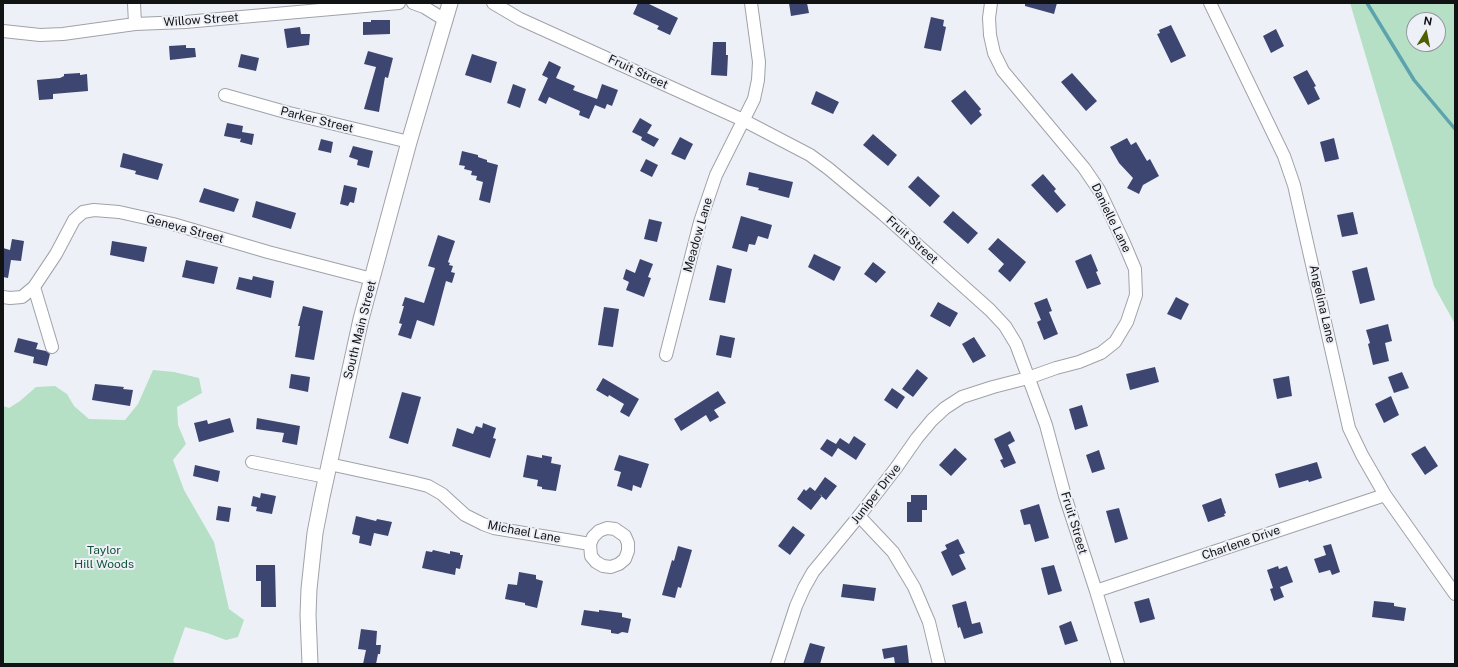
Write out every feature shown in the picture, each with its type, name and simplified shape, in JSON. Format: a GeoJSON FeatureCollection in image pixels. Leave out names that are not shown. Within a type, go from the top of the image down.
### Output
{"type":"FeatureCollection","features":[{"type":"Feature","properties":{"kind":"main road","name":"South Main Street"},"geometry":{"type":"LineString","coordinates":[[310,664],[308,589],[315,533],[328,470],[372,279],[409,142],[450,3]]}},
{"type":"Feature","properties":{"kind":"street"},"geometry":{"type":"LineString","coordinates":[[134,3],[136,24]]}},
{"type":"Feature","properties":{"kind":"street","name":"Willow Street"},"geometry":{"type":"LineString","coordinates":[[3,30],[40,35],[63,34],[136,24],[185,22],[399,3]]}},
{"type":"Feature","properties":{"kind":"street"},"geometry":{"type":"LineString","coordinates":[[413,3],[424,7],[445,20]]}},
{"type":"Feature","properties":{"kind":"street","name":"Fruit Street"},"geometry":{"type":"LineString","coordinates":[[493,3],[534,25],[743,120],[810,154],[883,214],[990,310],[1005,326],[1016,344],[1046,425],[1065,496],[1118,664]]}},
{"type":"Feature","properties":{"kind":"street","name":"Meadow Lane"},"geometry":{"type":"LineString","coordinates":[[666,355],[700,222],[716,175],[754,99],[760,62],[751,3]]}},
{"type":"Feature","properties":{"kind":"street","name":"Danielle Lane"},"geometry":{"type":"LineString","coordinates":[[991,3],[989,18],[990,35],[994,53],[1003,72],[1060,137],[1095,184],[1113,219],[1135,269],[1136,295],[1127,322],[1115,342],[1101,353],[1079,362],[1028,378]]}},
{"type":"Feature","properties":{"kind":"street","name":"Angelina Lane"},"geometry":{"type":"LineString","coordinates":[[1210,3],[1284,156],[1292,178],[1327,326],[1349,428],[1362,455],[1385,494],[1455,594]]}},
{"type":"Feature","properties":{"kind":"street","name":"Parker Street"},"geometry":{"type":"LineString","coordinates":[[225,95],[289,114],[409,142]]}},
{"type":"Feature","properties":{"kind":"street","name":"Geneva Street"},"geometry":{"type":"LineString","coordinates":[[34,287],[48,266],[74,220],[83,212],[94,210],[119,212],[173,224],[268,252],[372,279]]}},
{"type":"Feature","properties":{"kind":"street"},"geometry":{"type":"LineString","coordinates":[[3,297],[22,297],[34,287],[52,348]]}},
{"type":"Feature","properties":{"kind":"street","name":"Juniper Drive"},"geometry":{"type":"LineString","coordinates":[[777,664],[789,626],[804,588],[813,572],[859,516],[932,420],[945,408],[962,397],[1028,378]]}},
{"type":"Feature","properties":{"kind":"street","name":"Michael Lane"},"geometry":{"type":"LineString","coordinates":[[252,462],[328,470],[412,482],[428,486],[442,494],[465,515],[489,526],[590,544]]}},
{"type":"Feature","properties":{"kind":"street","name":"Charlene Drive"},"geometry":{"type":"LineString","coordinates":[[1096,591],[1385,494]]}},
{"type":"Feature","properties":{"kind":"street"},"geometry":{"type":"LineString","coordinates":[[859,516],[893,552],[914,587],[929,622],[939,664]]}},
{"type":"Feature","properties":{"kind":"green space"},"geometry":{"type":"Polygon","coordinates":[[[1350,3],[1455,3],[1455,324],[1434,286],[1350,3]]]}},
{"type":"Feature","properties":{"kind":"green space","name":"Taylor Hill Woods"},"geometry":{"type":"Polygon","coordinates":[[[153,370],[174,372],[199,378],[202,393],[177,407],[178,425],[186,444],[173,460],[184,490],[214,542],[229,609],[244,620],[238,637],[226,640],[185,627],[173,661],[176,664],[3,664],[3,406],[9,408],[20,401],[36,387],[55,386],[67,394],[74,406],[89,419],[125,420],[138,404],[153,370]]]}},
{"type":"Feature","properties":{"kind":"building"},"geometry":{"type":"Polygon","coordinates":[[[638,3],[647,3],[678,18],[670,35],[657,29],[659,26],[633,14],[638,3]]]}},
{"type":"Feature","properties":{"kind":"building"},"geometry":{"type":"Polygon","coordinates":[[[789,3],[807,3],[809,13],[791,16],[789,3]]]}},
{"type":"Feature","properties":{"kind":"building"},"geometry":{"type":"Polygon","coordinates":[[[1025,3],[1057,3],[1054,14],[1025,6],[1025,3]]]}},
{"type":"Feature","properties":{"kind":"building"},"geometry":{"type":"Polygon","coordinates":[[[931,17],[944,20],[943,26],[946,27],[941,51],[924,48],[931,17]]]}},
{"type":"Feature","properties":{"kind":"building"},"geometry":{"type":"Polygon","coordinates":[[[371,20],[390,20],[390,34],[363,35],[363,22],[371,22],[371,20]]]}},
{"type":"Feature","properties":{"kind":"building"},"geometry":{"type":"Polygon","coordinates":[[[1171,25],[1186,56],[1171,63],[1157,34],[1160,33],[1159,30],[1171,25]]]}},
{"type":"Feature","properties":{"kind":"building"},"geometry":{"type":"Polygon","coordinates":[[[300,27],[301,34],[310,34],[309,45],[287,48],[284,29],[300,27]]]}},
{"type":"Feature","properties":{"kind":"building"},"geometry":{"type":"Polygon","coordinates":[[[1276,29],[1284,46],[1271,53],[1263,36],[1276,29]]]}},
{"type":"Feature","properties":{"kind":"building"},"geometry":{"type":"Polygon","coordinates":[[[713,42],[726,42],[726,55],[728,55],[727,76],[711,75],[713,42]]]}},
{"type":"Feature","properties":{"kind":"building"},"geometry":{"type":"Polygon","coordinates":[[[186,45],[186,48],[195,48],[196,57],[170,60],[169,46],[186,45]]]}},
{"type":"Feature","properties":{"kind":"building"},"geometry":{"type":"Polygon","coordinates":[[[368,51],[393,58],[388,78],[385,77],[379,112],[364,109],[376,67],[364,64],[368,51]]]}},
{"type":"Feature","properties":{"kind":"building"},"geometry":{"type":"Polygon","coordinates":[[[241,54],[259,58],[256,71],[238,67],[241,54]]]}},
{"type":"Feature","properties":{"kind":"building"},"geometry":{"type":"Polygon","coordinates":[[[472,54],[497,62],[491,83],[465,75],[472,54]]]}},
{"type":"Feature","properties":{"kind":"building"},"geometry":{"type":"Polygon","coordinates":[[[549,61],[561,67],[556,78],[575,86],[573,90],[597,99],[602,84],[618,90],[612,106],[607,104],[605,109],[595,105],[589,119],[579,115],[580,111],[549,97],[546,104],[538,100],[548,78],[542,75],[549,61]]]}},
{"type":"Feature","properties":{"kind":"building"},"geometry":{"type":"Polygon","coordinates":[[[1307,70],[1316,86],[1314,87],[1320,99],[1308,105],[1293,77],[1307,70]]]}},
{"type":"Feature","properties":{"kind":"building"},"geometry":{"type":"Polygon","coordinates":[[[80,73],[80,75],[87,74],[88,91],[53,94],[53,99],[39,100],[37,80],[60,78],[64,76],[64,74],[80,73]]]}},
{"type":"Feature","properties":{"kind":"building"},"geometry":{"type":"Polygon","coordinates":[[[1072,73],[1097,101],[1086,111],[1061,82],[1072,73]]]}},
{"type":"Feature","properties":{"kind":"building"},"geometry":{"type":"Polygon","coordinates":[[[513,84],[526,89],[520,108],[507,103],[513,84]]]}},
{"type":"Feature","properties":{"kind":"building"},"geometry":{"type":"Polygon","coordinates":[[[965,90],[981,109],[979,111],[982,115],[971,125],[951,101],[965,90]]]}},
{"type":"Feature","properties":{"kind":"building"},"geometry":{"type":"Polygon","coordinates":[[[816,91],[839,102],[833,114],[811,104],[816,91]]]}},
{"type":"Feature","properties":{"kind":"building"},"geometry":{"type":"Polygon","coordinates":[[[640,118],[652,125],[647,133],[659,139],[654,147],[641,140],[642,137],[632,132],[640,118]]]}},
{"type":"Feature","properties":{"kind":"building"},"geometry":{"type":"Polygon","coordinates":[[[227,123],[243,126],[242,132],[254,134],[252,145],[240,142],[241,138],[224,136],[227,123]]]}},
{"type":"Feature","properties":{"kind":"building"},"geometry":{"type":"Polygon","coordinates":[[[873,134],[897,155],[888,166],[863,145],[873,134]]]}},
{"type":"Feature","properties":{"kind":"building"},"geometry":{"type":"Polygon","coordinates":[[[680,137],[693,144],[685,160],[671,154],[680,137]]]}},
{"type":"Feature","properties":{"kind":"building"},"geometry":{"type":"Polygon","coordinates":[[[1127,138],[1131,145],[1136,142],[1147,161],[1150,159],[1159,176],[1143,185],[1139,194],[1127,188],[1133,178],[1119,163],[1110,147],[1127,138]]]}},
{"type":"Feature","properties":{"kind":"building"},"geometry":{"type":"Polygon","coordinates":[[[1334,138],[1339,159],[1325,162],[1320,142],[1334,138]]]}},
{"type":"Feature","properties":{"kind":"building"},"geometry":{"type":"Polygon","coordinates":[[[321,139],[333,142],[331,153],[318,150],[321,139]]]}},
{"type":"Feature","properties":{"kind":"building"},"geometry":{"type":"Polygon","coordinates":[[[353,146],[373,151],[369,168],[357,165],[358,160],[349,157],[353,146]]]}},
{"type":"Feature","properties":{"kind":"building"},"geometry":{"type":"Polygon","coordinates":[[[462,151],[478,155],[478,157],[487,160],[487,162],[498,165],[490,203],[479,200],[483,182],[476,180],[477,176],[471,175],[472,171],[464,169],[465,166],[459,165],[462,151]]]}},
{"type":"Feature","properties":{"kind":"building"},"geometry":{"type":"Polygon","coordinates":[[[123,153],[163,164],[158,180],[135,174],[136,171],[120,167],[123,153]]]}},
{"type":"Feature","properties":{"kind":"building"},"geometry":{"type":"Polygon","coordinates":[[[646,159],[658,165],[652,177],[640,171],[646,159]]]}},
{"type":"Feature","properties":{"kind":"building"},"geometry":{"type":"Polygon","coordinates":[[[749,172],[793,182],[789,198],[758,190],[759,188],[746,185],[749,172]]]}},
{"type":"Feature","properties":{"kind":"building"},"geometry":{"type":"Polygon","coordinates":[[[1043,174],[1056,189],[1054,191],[1066,205],[1057,213],[1031,185],[1043,174]]]}},
{"type":"Feature","properties":{"kind":"building"},"geometry":{"type":"Polygon","coordinates":[[[918,176],[940,196],[930,207],[908,187],[918,176]]]}},
{"type":"Feature","properties":{"kind":"building"},"geometry":{"type":"Polygon","coordinates":[[[344,185],[357,188],[354,203],[350,202],[348,206],[340,204],[344,185]]]}},
{"type":"Feature","properties":{"kind":"building"},"geometry":{"type":"Polygon","coordinates":[[[204,188],[239,199],[234,212],[199,202],[204,188]]]}},
{"type":"Feature","properties":{"kind":"building"},"geometry":{"type":"Polygon","coordinates":[[[256,201],[296,213],[291,229],[252,217],[256,201]]]}},
{"type":"Feature","properties":{"kind":"building"},"geometry":{"type":"Polygon","coordinates":[[[953,211],[978,233],[968,244],[943,222],[953,211]]]}},
{"type":"Feature","properties":{"kind":"building"},"geometry":{"type":"Polygon","coordinates":[[[1353,212],[1358,234],[1342,237],[1337,215],[1353,212]]]}},
{"type":"Feature","properties":{"kind":"building"},"geometry":{"type":"Polygon","coordinates":[[[741,216],[772,225],[768,239],[758,236],[755,245],[749,244],[747,252],[732,248],[741,216]]]}},
{"type":"Feature","properties":{"kind":"building"},"geometry":{"type":"Polygon","coordinates":[[[649,219],[662,222],[657,242],[644,239],[649,219]]]}},
{"type":"Feature","properties":{"kind":"building"},"geometry":{"type":"Polygon","coordinates":[[[438,235],[455,241],[448,262],[450,263],[449,265],[453,266],[451,272],[455,273],[452,283],[446,281],[434,326],[417,320],[411,339],[398,335],[402,324],[399,323],[405,297],[424,303],[435,268],[428,266],[438,235]]]}},
{"type":"Feature","properties":{"kind":"building"},"geometry":{"type":"Polygon","coordinates":[[[998,238],[1026,262],[1010,282],[998,271],[1004,264],[988,249],[998,238]]]}},
{"type":"Feature","properties":{"kind":"building"},"geometry":{"type":"Polygon","coordinates":[[[12,239],[24,241],[21,261],[11,260],[8,278],[3,277],[3,248],[10,250],[12,239]]]}},
{"type":"Feature","properties":{"kind":"building"},"geometry":{"type":"Polygon","coordinates":[[[112,241],[147,247],[144,262],[110,255],[112,241]]]}},
{"type":"Feature","properties":{"kind":"building"},"geometry":{"type":"Polygon","coordinates":[[[814,254],[841,267],[834,281],[808,267],[814,254]]]}},
{"type":"Feature","properties":{"kind":"building"},"geometry":{"type":"Polygon","coordinates":[[[1091,254],[1098,271],[1096,272],[1101,284],[1087,289],[1075,261],[1091,254]]]}},
{"type":"Feature","properties":{"kind":"building"},"geometry":{"type":"Polygon","coordinates":[[[640,259],[653,264],[648,277],[651,278],[644,297],[626,290],[629,282],[623,279],[626,269],[635,273],[640,259]]]}},
{"type":"Feature","properties":{"kind":"building"},"geometry":{"type":"Polygon","coordinates":[[[186,260],[218,267],[214,284],[182,277],[186,260]]]}},
{"type":"Feature","properties":{"kind":"building"},"geometry":{"type":"Polygon","coordinates":[[[873,262],[886,272],[876,283],[864,274],[873,262]]]}},
{"type":"Feature","properties":{"kind":"building"},"geometry":{"type":"Polygon","coordinates":[[[717,265],[732,269],[725,303],[709,300],[717,265]]]}},
{"type":"Feature","properties":{"kind":"building"},"geometry":{"type":"Polygon","coordinates":[[[1367,267],[1375,300],[1360,304],[1352,271],[1367,267]]]}},
{"type":"Feature","properties":{"kind":"building"},"geometry":{"type":"Polygon","coordinates":[[[253,276],[274,281],[271,298],[236,289],[239,277],[252,280],[253,276]]]}},
{"type":"Feature","properties":{"kind":"building"},"geometry":{"type":"Polygon","coordinates":[[[1176,297],[1189,304],[1181,320],[1167,314],[1176,297]]]}},
{"type":"Feature","properties":{"kind":"building"},"geometry":{"type":"Polygon","coordinates":[[[1047,298],[1052,311],[1049,312],[1058,334],[1044,340],[1037,322],[1041,320],[1034,303],[1047,298]]]}},
{"type":"Feature","properties":{"kind":"building"},"geometry":{"type":"Polygon","coordinates":[[[938,302],[958,313],[950,327],[930,316],[938,302]]]}},
{"type":"Feature","properties":{"kind":"building"},"geometry":{"type":"Polygon","coordinates":[[[303,306],[323,311],[314,360],[295,357],[300,326],[298,326],[303,306]]]}},
{"type":"Feature","properties":{"kind":"building"},"geometry":{"type":"Polygon","coordinates":[[[604,307],[619,309],[613,347],[598,345],[604,307]]]}},
{"type":"Feature","properties":{"kind":"building"},"geometry":{"type":"Polygon","coordinates":[[[1388,324],[1392,341],[1385,343],[1389,361],[1373,365],[1368,344],[1370,343],[1366,330],[1388,324]]]}},
{"type":"Feature","properties":{"kind":"building"},"geometry":{"type":"Polygon","coordinates":[[[720,335],[735,338],[731,358],[716,355],[720,335]]]}},
{"type":"Feature","properties":{"kind":"building"},"geometry":{"type":"Polygon","coordinates":[[[974,337],[986,356],[973,363],[962,344],[974,337]]]}},
{"type":"Feature","properties":{"kind":"building"},"geometry":{"type":"Polygon","coordinates":[[[18,338],[38,343],[36,349],[46,351],[50,354],[47,366],[33,363],[34,357],[14,352],[18,338]]]}},
{"type":"Feature","properties":{"kind":"building"},"geometry":{"type":"Polygon","coordinates":[[[1155,367],[1159,382],[1130,390],[1126,374],[1155,367]]]}},
{"type":"Feature","properties":{"kind":"building"},"geometry":{"type":"Polygon","coordinates":[[[917,369],[928,378],[913,397],[902,389],[917,369]]]}},
{"type":"Feature","properties":{"kind":"building"},"geometry":{"type":"Polygon","coordinates":[[[1402,372],[1409,388],[1394,393],[1388,377],[1402,372]]]}},
{"type":"Feature","properties":{"kind":"building"},"geometry":{"type":"Polygon","coordinates":[[[291,374],[310,377],[308,392],[289,388],[291,374]]]}},
{"type":"Feature","properties":{"kind":"building"},"geometry":{"type":"Polygon","coordinates":[[[1289,376],[1292,396],[1277,399],[1273,379],[1289,376]]]}},
{"type":"Feature","properties":{"kind":"building"},"geometry":{"type":"Polygon","coordinates":[[[603,378],[639,399],[629,417],[620,412],[624,404],[609,395],[608,397],[596,390],[603,378]]]}},
{"type":"Feature","properties":{"kind":"building"},"geometry":{"type":"Polygon","coordinates":[[[95,384],[124,387],[123,389],[133,390],[130,406],[92,400],[95,384]]]}},
{"type":"Feature","properties":{"kind":"building"},"geometry":{"type":"Polygon","coordinates":[[[892,388],[905,397],[897,409],[884,400],[892,388]]]}},
{"type":"Feature","properties":{"kind":"building"},"geometry":{"type":"Polygon","coordinates":[[[718,391],[726,403],[714,410],[719,417],[710,422],[706,415],[681,431],[674,419],[718,391]]]}},
{"type":"Feature","properties":{"kind":"building"},"geometry":{"type":"Polygon","coordinates":[[[402,392],[421,397],[408,444],[389,438],[402,392]]]}},
{"type":"Feature","properties":{"kind":"building"},"geometry":{"type":"Polygon","coordinates":[[[1391,396],[1399,415],[1384,423],[1375,404],[1391,396]]]}},
{"type":"Feature","properties":{"kind":"building"},"geometry":{"type":"Polygon","coordinates":[[[1082,405],[1088,426],[1075,430],[1069,409],[1082,405]]]}},
{"type":"Feature","properties":{"kind":"building"},"geometry":{"type":"Polygon","coordinates":[[[230,418],[234,432],[199,442],[194,423],[207,420],[208,424],[230,418]]]}},
{"type":"Feature","properties":{"kind":"building"},"geometry":{"type":"Polygon","coordinates":[[[257,418],[300,426],[297,445],[282,442],[284,433],[256,429],[257,418]]]}},
{"type":"Feature","properties":{"kind":"building"},"geometry":{"type":"Polygon","coordinates":[[[483,423],[496,428],[493,438],[496,439],[490,458],[452,446],[457,428],[473,434],[476,426],[482,428],[483,423]]]}},
{"type":"Feature","properties":{"kind":"building"},"geometry":{"type":"Polygon","coordinates":[[[1010,431],[1015,441],[1008,445],[1016,463],[1004,468],[1000,460],[1003,459],[994,439],[1010,431]]]}},
{"type":"Feature","properties":{"kind":"building"},"geometry":{"type":"Polygon","coordinates":[[[854,436],[866,444],[856,460],[838,448],[832,457],[820,449],[827,439],[836,444],[840,438],[849,444],[854,436]]]}},
{"type":"Feature","properties":{"kind":"building"},"geometry":{"type":"Polygon","coordinates":[[[1425,446],[1438,466],[1425,475],[1411,454],[1425,446]]]}},
{"type":"Feature","properties":{"kind":"building"},"geometry":{"type":"Polygon","coordinates":[[[955,448],[967,459],[951,476],[939,465],[955,448]]]}},
{"type":"Feature","properties":{"kind":"building"},"geometry":{"type":"Polygon","coordinates":[[[1099,450],[1105,469],[1092,473],[1086,455],[1099,450]]]}},
{"type":"Feature","properties":{"kind":"building"},"geometry":{"type":"Polygon","coordinates":[[[527,455],[542,458],[542,455],[552,457],[551,463],[561,465],[556,491],[542,489],[542,487],[537,486],[538,480],[523,477],[527,455]]]}},
{"type":"Feature","properties":{"kind":"building"},"geometry":{"type":"Polygon","coordinates":[[[619,455],[649,464],[641,488],[633,485],[632,491],[617,486],[621,472],[614,470],[619,455]]]}},
{"type":"Feature","properties":{"kind":"building"},"geometry":{"type":"Polygon","coordinates":[[[1317,462],[1322,478],[1309,482],[1308,480],[1279,488],[1275,474],[1317,462]]]}},
{"type":"Feature","properties":{"kind":"building"},"geometry":{"type":"Polygon","coordinates":[[[195,465],[220,471],[218,482],[193,476],[195,465]]]}},
{"type":"Feature","properties":{"kind":"building"},"geometry":{"type":"Polygon","coordinates":[[[825,477],[837,486],[826,500],[822,496],[811,510],[797,499],[804,489],[806,491],[810,487],[815,491],[825,477]]]}},
{"type":"Feature","properties":{"kind":"building"},"geometry":{"type":"Polygon","coordinates":[[[261,493],[276,496],[272,514],[256,511],[257,507],[251,506],[253,496],[260,498],[261,493]]]}},
{"type":"Feature","properties":{"kind":"building"},"geometry":{"type":"Polygon","coordinates":[[[911,495],[927,495],[927,510],[922,510],[922,522],[907,522],[907,502],[911,502],[911,495]]]}},
{"type":"Feature","properties":{"kind":"building"},"geometry":{"type":"Polygon","coordinates":[[[1221,498],[1226,513],[1224,514],[1225,516],[1208,522],[1202,505],[1221,498]]]}},
{"type":"Feature","properties":{"kind":"building"},"geometry":{"type":"Polygon","coordinates":[[[1039,504],[1049,538],[1035,542],[1030,524],[1024,525],[1020,510],[1039,504]]]}},
{"type":"Feature","properties":{"kind":"building"},"geometry":{"type":"Polygon","coordinates":[[[218,506],[231,508],[229,522],[216,520],[218,506]]]}},
{"type":"Feature","properties":{"kind":"building"},"geometry":{"type":"Polygon","coordinates":[[[1119,508],[1128,539],[1115,543],[1106,511],[1119,508]]]}},
{"type":"Feature","properties":{"kind":"building"},"geometry":{"type":"Polygon","coordinates":[[[356,516],[376,521],[377,519],[392,522],[388,536],[374,533],[371,546],[359,543],[360,536],[352,534],[356,516]]]}},
{"type":"Feature","properties":{"kind":"building"},"geometry":{"type":"Polygon","coordinates":[[[793,526],[805,535],[790,555],[778,546],[793,526]]]}},
{"type":"Feature","properties":{"kind":"building"},"geometry":{"type":"Polygon","coordinates":[[[958,539],[965,553],[959,555],[966,569],[952,576],[941,552],[947,549],[945,545],[958,539]]]}},
{"type":"Feature","properties":{"kind":"building"},"geometry":{"type":"Polygon","coordinates":[[[1331,544],[1340,572],[1332,575],[1330,570],[1319,573],[1314,559],[1326,555],[1323,546],[1331,544]]]}},
{"type":"Feature","properties":{"kind":"building"},"geometry":{"type":"Polygon","coordinates":[[[678,546],[692,550],[681,588],[678,587],[675,598],[662,595],[672,560],[674,561],[678,546]]]}},
{"type":"Feature","properties":{"kind":"building"},"geometry":{"type":"Polygon","coordinates":[[[433,550],[450,554],[450,551],[463,555],[460,569],[456,568],[455,575],[422,568],[426,551],[432,552],[433,550]]]}},
{"type":"Feature","properties":{"kind":"building"},"geometry":{"type":"Polygon","coordinates":[[[256,565],[275,565],[276,607],[261,607],[261,581],[256,581],[256,565]]]}},
{"type":"Feature","properties":{"kind":"building"},"geometry":{"type":"Polygon","coordinates":[[[1054,565],[1062,591],[1048,595],[1041,568],[1054,565]]]}},
{"type":"Feature","properties":{"kind":"building"},"geometry":{"type":"Polygon","coordinates":[[[1278,566],[1279,569],[1287,566],[1293,582],[1280,587],[1284,597],[1274,601],[1270,589],[1273,588],[1267,570],[1278,566]]]}},
{"type":"Feature","properties":{"kind":"building"},"geometry":{"type":"Polygon","coordinates":[[[519,572],[536,575],[536,579],[543,581],[537,608],[525,605],[525,603],[505,599],[508,584],[517,585],[519,572]]]}},
{"type":"Feature","properties":{"kind":"building"},"geometry":{"type":"Polygon","coordinates":[[[843,584],[876,588],[874,601],[841,597],[843,584]]]}},
{"type":"Feature","properties":{"kind":"building"},"geometry":{"type":"Polygon","coordinates":[[[1149,598],[1155,619],[1140,623],[1134,602],[1149,598]]]}},
{"type":"Feature","properties":{"kind":"building"},"geometry":{"type":"Polygon","coordinates":[[[966,601],[972,624],[980,622],[983,633],[964,639],[960,627],[958,628],[952,605],[966,601]]]}},
{"type":"Feature","properties":{"kind":"building"},"geometry":{"type":"Polygon","coordinates":[[[1374,601],[1394,603],[1394,606],[1406,608],[1404,621],[1372,617],[1374,601]]]}},
{"type":"Feature","properties":{"kind":"building"},"geometry":{"type":"Polygon","coordinates":[[[584,610],[622,613],[622,617],[631,619],[628,633],[611,633],[611,630],[581,625],[584,610]]]}},
{"type":"Feature","properties":{"kind":"building"},"geometry":{"type":"Polygon","coordinates":[[[1071,621],[1078,641],[1065,645],[1059,626],[1071,621]]]}},
{"type":"Feature","properties":{"kind":"building"},"geometry":{"type":"Polygon","coordinates":[[[361,629],[377,631],[376,645],[381,645],[380,654],[378,654],[376,664],[363,664],[366,650],[358,649],[361,629]]]}},
{"type":"Feature","properties":{"kind":"building"},"geometry":{"type":"Polygon","coordinates":[[[810,643],[825,647],[820,664],[803,664],[810,643]]]}},
{"type":"Feature","properties":{"kind":"building"},"geometry":{"type":"Polygon","coordinates":[[[907,645],[909,664],[895,664],[894,657],[884,659],[882,649],[907,645]]]}},
{"type":"Feature","properties":{"kind":"waterway"},"geometry":{"type":"LineString","coordinates":[[1367,3],[1414,80],[1455,129]]}}]}
